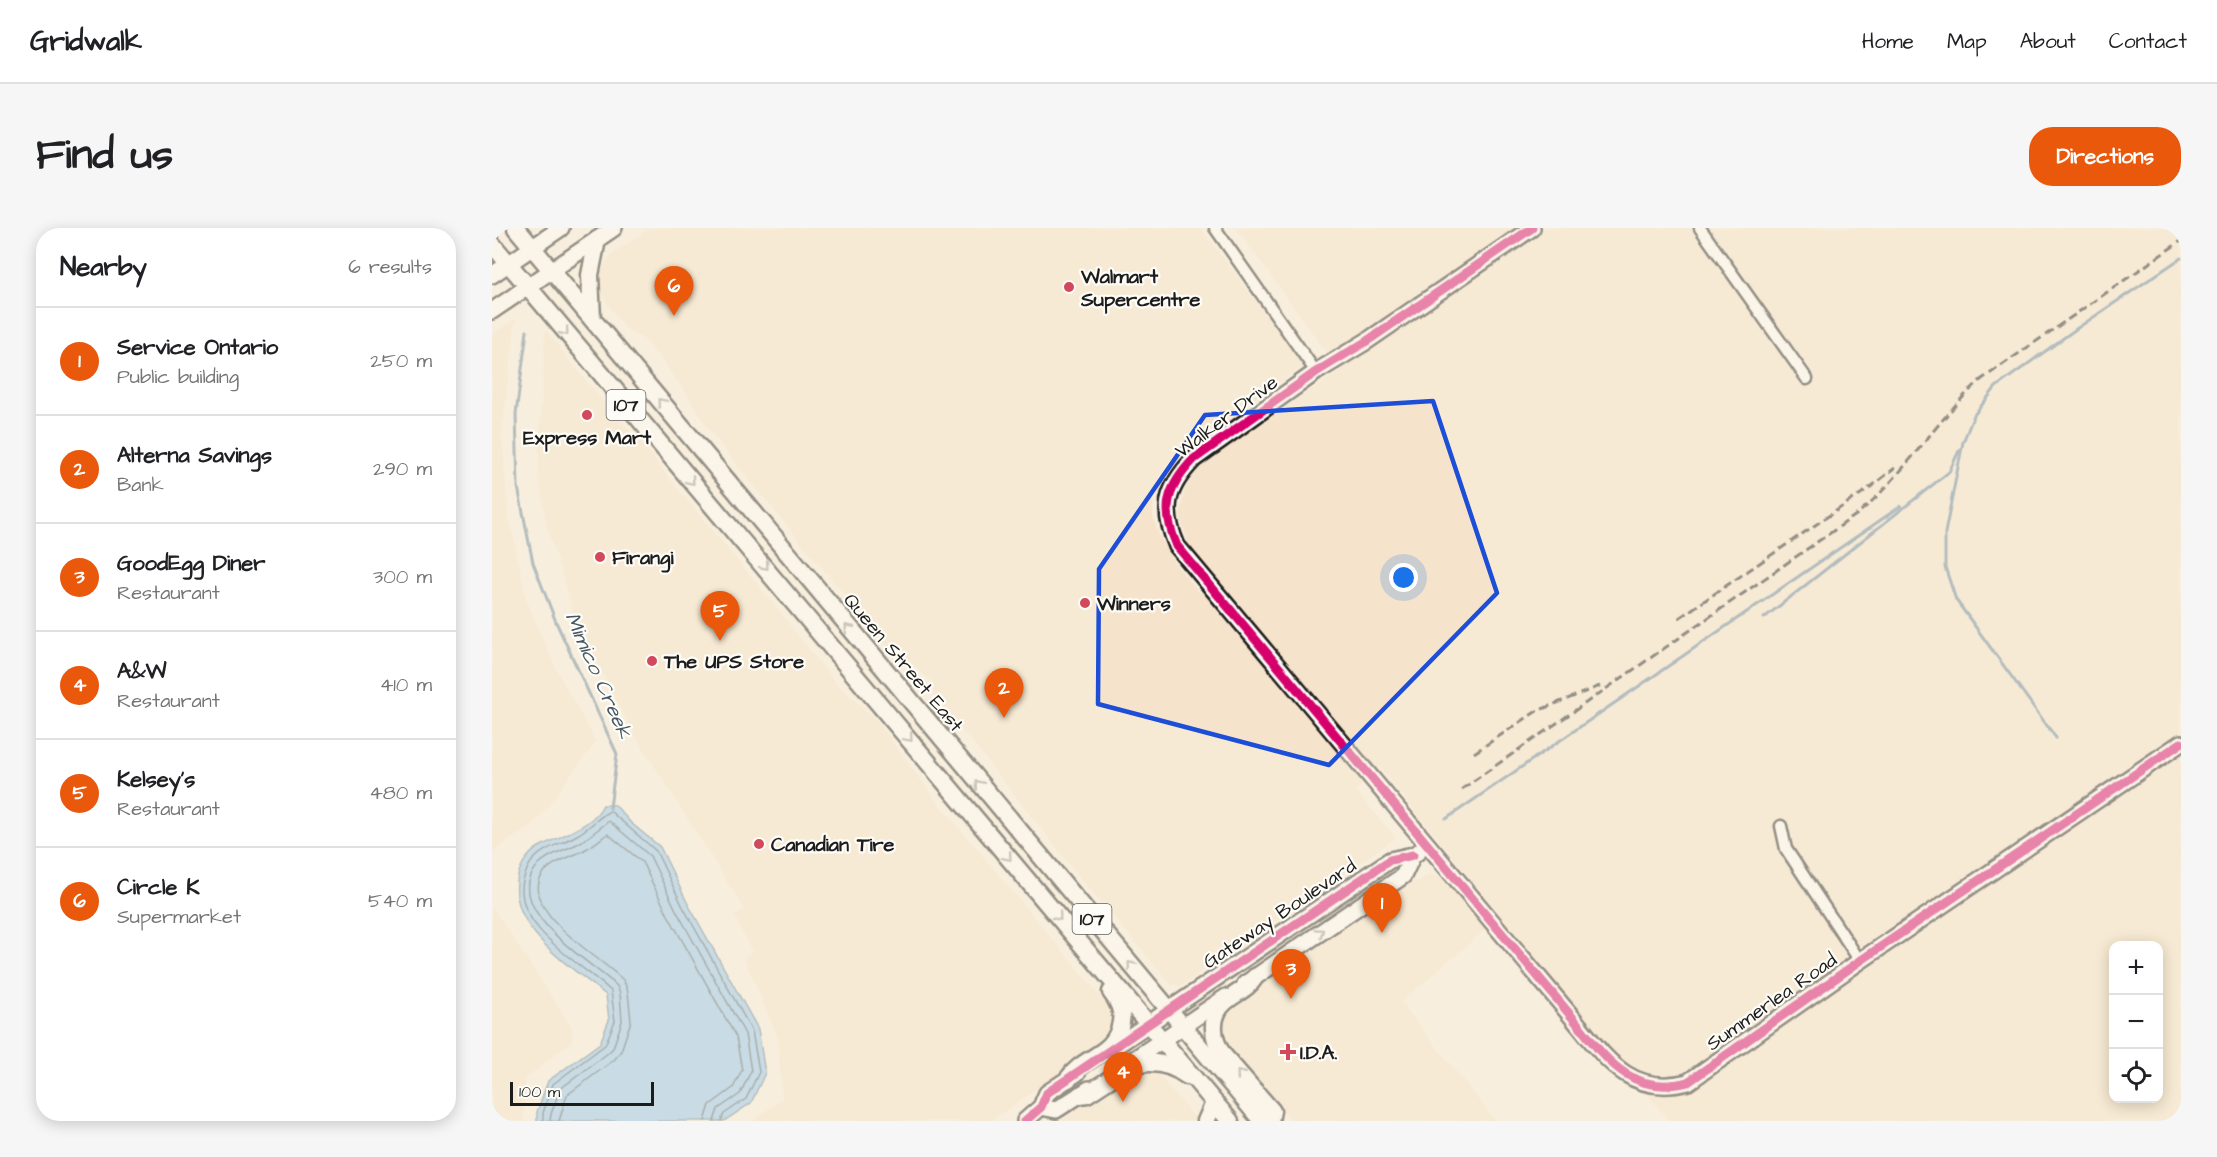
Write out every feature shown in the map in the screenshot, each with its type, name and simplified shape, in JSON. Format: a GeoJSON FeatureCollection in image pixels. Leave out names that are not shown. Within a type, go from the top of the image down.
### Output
{"type":"FeatureCollection","features":[{"type":"Feature","properties":{"kind":"main road","name":"Queen Street East"},"geometry":{"type":"LineString","coordinates":[[516,228],[1262,1121]]}},
{"type":"Feature","properties":{"kind":"main road"},"geometry":{"type":"LineString","coordinates":[[591,319],[590,275],[597,240]]}},
{"type":"Feature","properties":{"kind":"main road","name":"107"},"geometry":{"type":"LineString","coordinates":[[492,244],[1230,1121]]}},
{"type":"Feature","properties":{"kind":"main road"},"geometry":{"type":"LineString","coordinates":[[1068,1078],[1072,1072],[1113,1044],[1121,1025],[1119,1003],[1085,961],[1086,950]]}},
{"type":"Feature","properties":{"kind":"main road"},"geometry":{"type":"LineString","coordinates":[[1255,977],[1251,984],[1221,1006],[1214,1031],[1217,1046],[1223,1055],[1272,1112],[1270,1121]]}},
{"type":"Feature","properties":{"kind":"main road"},"geometry":{"type":"LineString","coordinates":[[1080,1095],[1087,1094],[1130,1066],[1150,1063],[1169,1065],[1192,1081],[1208,1100],[1214,1103],[1206,1121]]}},
{"type":"Feature","properties":{"kind":"street"},"geometry":{"type":"LineString","coordinates":[[492,275],[561,228]]}},
{"type":"Feature","properties":{"kind":"street"},"geometry":{"type":"LineString","coordinates":[[492,311],[614,228]]}},
{"type":"Feature","properties":{"kind":"street"},"geometry":{"type":"LineString","coordinates":[[1215,228],[1316,372]]}},
{"type":"Feature","properties":{"kind":"street","name":"Walker Drive"},"geometry":{"type":"LineString","coordinates":[[1427,845],[1177,546],[1167,511],[1169,495],[1179,474],[1194,459],[1316,372],[1367,341],[1532,228]]}},
{"type":"Feature","properties":{"kind":"street"},"geometry":{"type":"LineString","coordinates":[[1701,228],[1807,380]]}},
{"type":"Feature","properties":{"kind":"street","name":"Summerlea Road"},"geometry":{"type":"LineString","coordinates":[[1427,845],[1623,1074],[1640,1082],[1673,1086],[1688,1082],[1860,961],[2181,742]]}},
{"type":"Feature","properties":{"kind":"street"},"geometry":{"type":"LineString","coordinates":[[1780,826],[1786,849],[1860,961]]}},
{"type":"Feature","properties":{"kind":"street","name":"Gateway Boulevard"},"geometry":{"type":"LineString","coordinates":[[1025,1121],[1041,1107],[1047,1093],[1068,1078],[1390,860],[1413,855],[1427,845]]}},
{"type":"Feature","properties":{"kind":"street","name":"Gateway Boulevard"},"geometry":{"type":"LineString","coordinates":[[1041,1107],[1056,1110],[1162,1041],[1403,876],[1413,855]]}},
{"type":"Feature","properties":{"kind":"highlighted area"},"geometry":{"type":"Polygon","coordinates":[[[1433,401],[1497,593],[1329,765],[1098,704],[1099,569],[1205,415],[1433,401]]]}},
{"type":"Feature","properties":{"kind":"shaded area"},"geometry":{"type":"Polygon","coordinates":[[[650,228],[1201,228],[1304,366],[1178,452],[1164,469],[1154,491],[1153,516],[1159,535],[1177,566],[1200,593],[1218,581],[1189,546],[1180,517],[1184,491],[1199,466],[1340,371],[1236,228],[2181,228],[2181,1121],[1669,1121],[1379,767],[1355,790],[1396,838],[1181,986],[1172,985],[1086,885],[968,737],[938,703],[932,682],[899,652],[891,651],[740,469],[708,428],[684,390],[656,353],[642,338],[628,331],[609,307],[600,284],[605,263],[612,254],[650,228]]]}},
{"type":"Feature","properties":{"kind":"shaded area"},"geometry":{"type":"Polygon","coordinates":[[[516,318],[502,433],[508,511],[527,601],[554,665],[596,742],[533,825],[492,852],[492,335],[516,318]]]}},
{"type":"Feature","properties":{"kind":"shaded area"},"geometry":{"type":"Polygon","coordinates":[[[545,330],[607,406],[642,443],[837,684],[877,721],[936,800],[1112,1010],[1114,1018],[1108,1039],[991,1121],[752,1121],[782,1099],[778,1038],[744,958],[752,952],[734,915],[744,909],[631,729],[576,621],[547,528],[538,473],[545,330]]]}},
{"type":"Feature","properties":{"kind":"shaded area"},"geometry":{"type":"Polygon","coordinates":[[[1432,873],[1441,877],[1486,929],[1401,1002],[1496,1121],[1292,1121],[1224,1040],[1221,1034],[1222,1020],[1226,1012],[1408,884],[1432,873]]]}},
{"type":"Feature","properties":{"kind":"shaded area"},"geometry":{"type":"Polygon","coordinates":[[[492,906],[573,1029],[572,1041],[525,1079],[524,1121],[492,1121],[492,906]]]}},
{"type":"Feature","properties":{"kind":"shaded area"},"geometry":{"type":"Polygon","coordinates":[[[1150,1070],[1156,1072],[1198,1121],[1060,1121],[1133,1073],[1150,1070]]]}},
{"type":"Feature","properties":{"kind":"water"},"geometry":{"type":"Polygon","coordinates":[[[603,805],[615,805],[631,823],[660,847],[688,904],[758,1029],[765,1073],[751,1103],[724,1121],[537,1121],[537,1112],[548,1081],[600,1043],[609,1020],[606,995],[544,944],[531,929],[522,912],[517,895],[518,876],[530,854],[585,824],[603,805]]]}},
{"type":"Feature","properties":{"kind":"waterway"},"geometry":{"type":"LineString","coordinates":[[2056,738],[1956,600],[1945,567],[1945,533],[1963,442],[1974,415],[1996,387],[2076,329],[2181,258]]}},
{"type":"Feature","properties":{"kind":"waterway","name":"Mimico Creek"},"geometry":{"type":"LineString","coordinates":[[527,331],[516,414],[518,487],[533,563],[556,622],[617,754],[610,808]]}},
{"type":"Feature","properties":{"kind":"waterway"},"geometry":{"type":"LineString","coordinates":[[1764,618],[1949,472],[1959,451]]}},
{"type":"Feature","properties":{"kind":"waterway"},"geometry":{"type":"LineString","coordinates":[[1446,819],[1901,506]]}},
{"type":"Feature","properties":{"kind":"railway"},"geometry":{"type":"LineString","coordinates":[[1462,789],[1856,515],[1890,483],[1949,412],[1982,379],[2181,241]]}},
{"type":"Feature","properties":{"kind":"railway"},"geometry":{"type":"LineString","coordinates":[[1679,618],[1868,489],[1895,468]]}},
{"type":"Feature","properties":{"kind":"railway"},"geometry":{"type":"LineString","coordinates":[[1474,753],[1537,711],[1600,686]]}},
{"type":"Feature","properties":{"kind":"cycle path"},"geometry":{"type":"LineString","coordinates":[[1532,228],[1367,341],[1316,372],[1194,459],[1172,490],[1168,510],[1169,521],[1177,546],[1592,1042],[1617,1068],[1648,1083],[1666,1085],[1688,1082],[1860,961],[2181,743]]}},
{"type":"Feature","properties":{"kind":"cycle path"},"geometry":{"type":"LineString","coordinates":[[1025,1121],[1041,1107],[1047,1093],[1390,860],[1413,855]]}},
{"type":"Feature","properties":{"kind":"place","name":"Walmart Supercentre"},"geometry":{"type":"Point","coordinates":[1069,287]}},
{"type":"Feature","properties":{"kind":"place","name":"Circle K"},"geometry":{"type":"Point","coordinates":[674,316]}},
{"type":"Feature","properties":{"kind":"place","name":"Express Mart"},"geometry":{"type":"Point","coordinates":[587,415]}},
{"type":"Feature","properties":{"kind":"place","name":"Firangi"},"geometry":{"type":"Point","coordinates":[600,557]}},
{"type":"Feature","properties":{"kind":"place","name":"Winners"},"geometry":{"type":"Point","coordinates":[1085,603]}},
{"type":"Feature","properties":{"kind":"place","name":"Kelsey's"},"geometry":{"type":"Point","coordinates":[720,641]}},
{"type":"Feature","properties":{"kind":"place","name":"The UPS Store"},"geometry":{"type":"Point","coordinates":[652,661]}},
{"type":"Feature","properties":{"kind":"place","name":"Alterna Savings"},"geometry":{"type":"Point","coordinates":[1004,718]}},
{"type":"Feature","properties":{"kind":"place","name":"Canadian Tire"},"geometry":{"type":"Point","coordinates":[759,844]}},
{"type":"Feature","properties":{"kind":"place","name":"Service Ontario"},"geometry":{"type":"Point","coordinates":[1382,933]}},
{"type":"Feature","properties":{"kind":"place","name":"GoodEgg Diner"},"geometry":{"type":"Point","coordinates":[1291,999]}},
{"type":"Feature","properties":{"kind":"place","name":"I.D.A."},"geometry":{"type":"Point","coordinates":[1288,1052]}},
{"type":"Feature","properties":{"kind":"place","name":"A&W"},"geometry":{"type":"Point","coordinates":[1123,1102]}}]}
